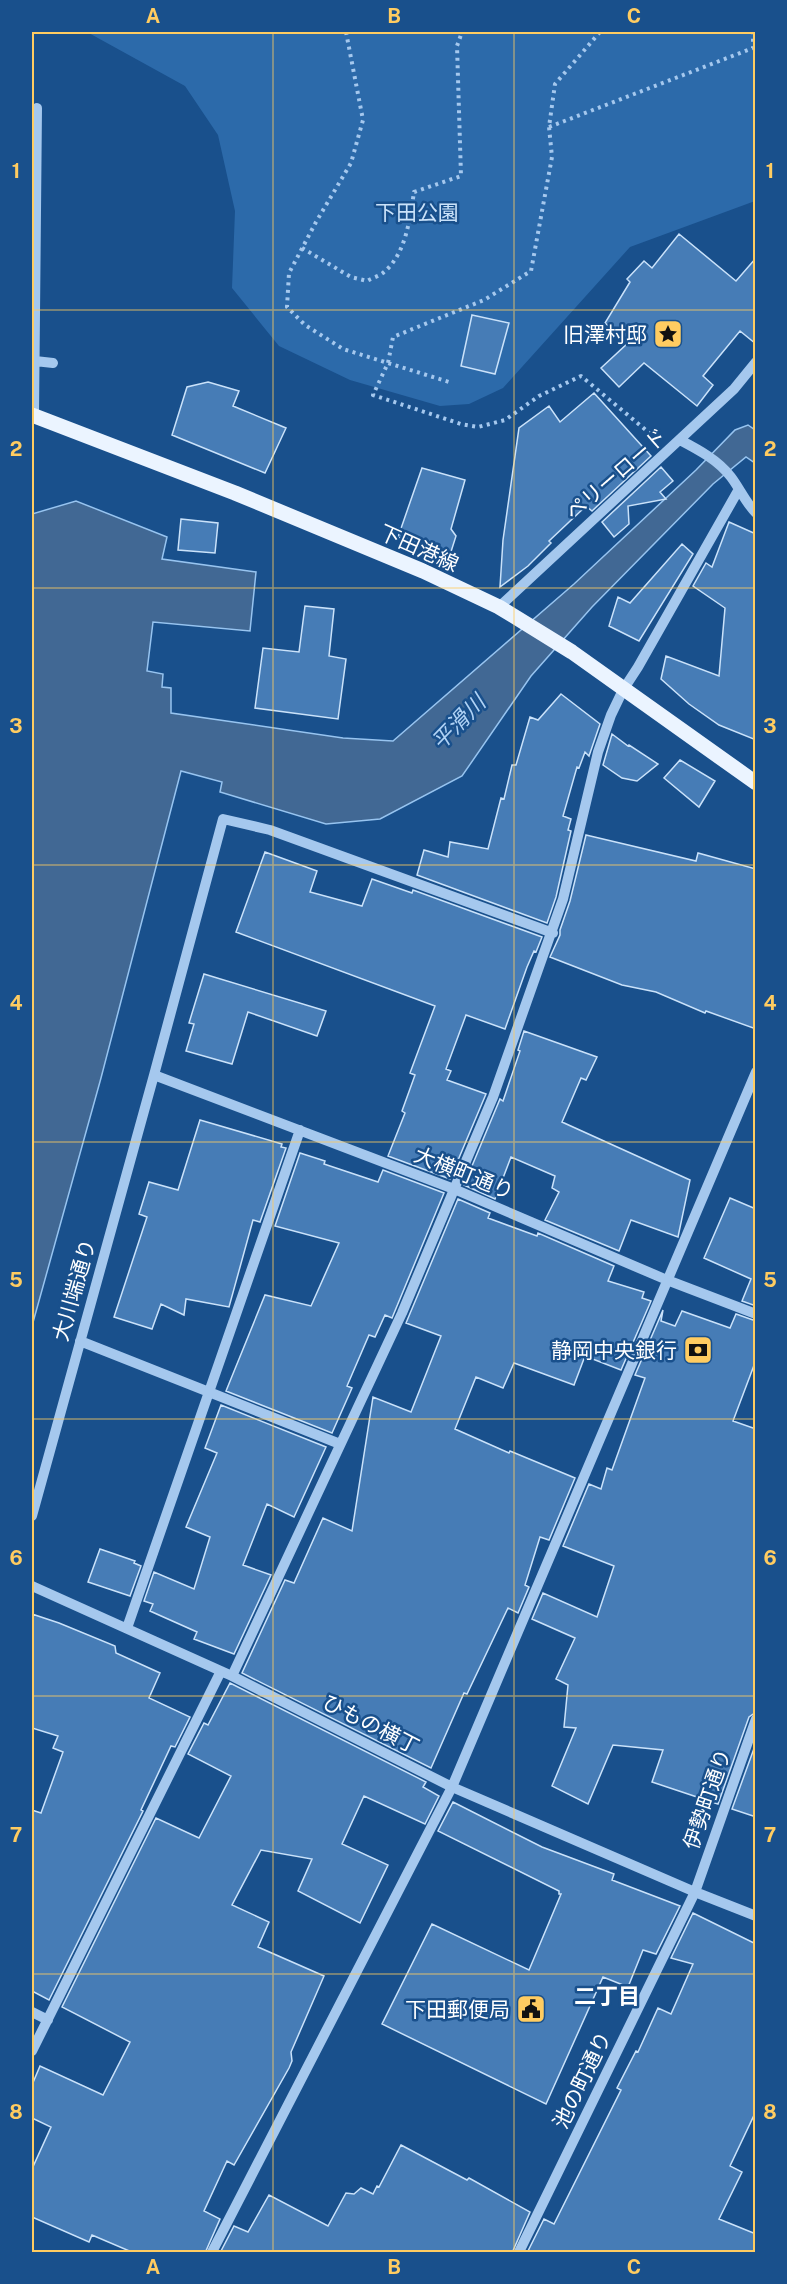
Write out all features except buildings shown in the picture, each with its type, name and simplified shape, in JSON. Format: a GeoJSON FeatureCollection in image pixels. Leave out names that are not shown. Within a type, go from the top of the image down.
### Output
{"type":"FeatureCollection","features":[{"type":"Feature","properties":{"kind":"main road","name":"下田港線"},"geometry":{"type":"LineString","coordinates":[[33,416],[235,493],[423,572],[499,607],[572,652],[756,783]]}},
{"type":"Feature","properties":{"kind":"street"},"geometry":{"type":"LineString","coordinates":[[33,416],[37,108]]}},
{"type":"Feature","properties":{"kind":"street"},"geometry":{"type":"LineString","coordinates":[[35,361],[53,363]]}},
{"type":"Feature","properties":{"kind":"street"},"geometry":{"type":"LineString","coordinates":[[680,440],[734,388],[756,362]]}},
{"type":"Feature","properties":{"kind":"street","name":"ペリーロード"},"geometry":{"type":"LineString","coordinates":[[499,607],[680,440],[704,452],[730,476],[756,513]]}},
{"type":"Feature","properties":{"kind":"street"},"geometry":{"type":"LineString","coordinates":[[232,1676],[402,1313],[493,1097],[553,933],[598,752],[611,715],[623,690],[739,489]]}},
{"type":"Feature","properties":{"kind":"street","name":"大川端通り"},"geometry":{"type":"LineString","coordinates":[[32,1516],[223,819],[270,830],[553,933]]}},
{"type":"Feature","properties":{"kind":"street"},"geometry":{"type":"LineString","coordinates":[[212,2253],[452,1787],[756,1072]]}},
{"type":"Feature","properties":{"kind":"street","name":"大横町通り"},"geometry":{"type":"LineString","coordinates":[[154,1075],[454,1189],[667,1280],[756,1314]]}},
{"type":"Feature","properties":{"kind":"street"},"geometry":{"type":"LineString","coordinates":[[127,1628],[300,1130]]}},
{"type":"Feature","properties":{"kind":"street"},"geometry":{"type":"LineString","coordinates":[[80,1341],[340,1444]]}},
{"type":"Feature","properties":{"kind":"street","name":"ひもの横丁"},"geometry":{"type":"LineString","coordinates":[[32,1586],[232,1676],[452,1787],[756,1916]]}},
{"type":"Feature","properties":{"kind":"street"},"geometry":{"type":"LineString","coordinates":[[32,2050],[221,1671]]}},
{"type":"Feature","properties":{"kind":"street","name":"伊勢町通り"},"geometry":{"type":"LineString","coordinates":[[695,1892],[756,1719]]}},
{"type":"Feature","properties":{"kind":"street","name":"池の町通り"},"geometry":{"type":"LineString","coordinates":[[519,2253],[695,1892]]}},
{"type":"Feature","properties":{"kind":"street"},"geometry":{"type":"LineString","coordinates":[[32,2012],[48,2020]]}},
{"type":"Feature","properties":{"kind":"path"},"geometry":{"type":"LineString","coordinates":[[346,32],[363,120],[351,163],[289,273],[287,307],[305,325],[343,349],[449,382]]}},
{"type":"Feature","properties":{"kind":"path"},"geometry":{"type":"LineString","coordinates":[[302,248],[351,278],[367,281],[384,272],[396,257],[409,226],[414,192],[461,177],[457,46],[462,32]]}},
{"type":"Feature","properties":{"kind":"path"},"geometry":{"type":"LineString","coordinates":[[600,32],[555,84],[549,127],[552,157],[531,271],[483,300],[393,337],[388,363],[373,396],[478,427],[505,420],[539,396],[580,376],[669,450]]}},
{"type":"Feature","properties":{"kind":"path"},"geometry":{"type":"LineString","coordinates":[[549,127],[753,48],[753,32]]}},
{"type":"Feature","properties":{"kind":"green space","name":"下田公園"},"geometry":{"type":"Polygon","coordinates":[[[87,32],[755,32],[755,201],[630,247],[503,388],[469,404],[440,406],[350,380],[279,346],[232,288],[235,211],[218,135],[185,86],[87,32]]]}},
{"type":"Feature","properties":{"kind":"water","name":"平滑川"},"geometry":{"type":"Polygon","coordinates":[[[748,425],[755,430],[755,463],[746,457],[713,484],[592,607],[531,676],[462,776],[380,819],[326,824],[220,792],[222,782],[181,771],[101,1078],[32,1326],[32,514],[76,501],[167,537],[162,559],[256,572],[250,631],[153,622],[147,671],[163,674],[162,687],[171,688],[171,713],[343,738],[393,741],[574,584],[696,470],[735,430],[748,425]]]}},
{"type":"Feature","properties":{"kind":"place","name":"旧澤村邸"},"geometry":{"type":"Point","coordinates":[668,334]}},
{"type":"Feature","properties":{"kind":"place","name":"静岡中央銀行"},"geometry":{"type":"Point","coordinates":[698,1350]}},
{"type":"Feature","properties":{"kind":"place","name":"下田郵便局"},"geometry":{"type":"Point","coordinates":[531,2009]}},
{"type":"Feature","properties":{"kind":"district","name":"二丁目"},"geometry":{"type":"Point","coordinates":[607,1996]}}]}
